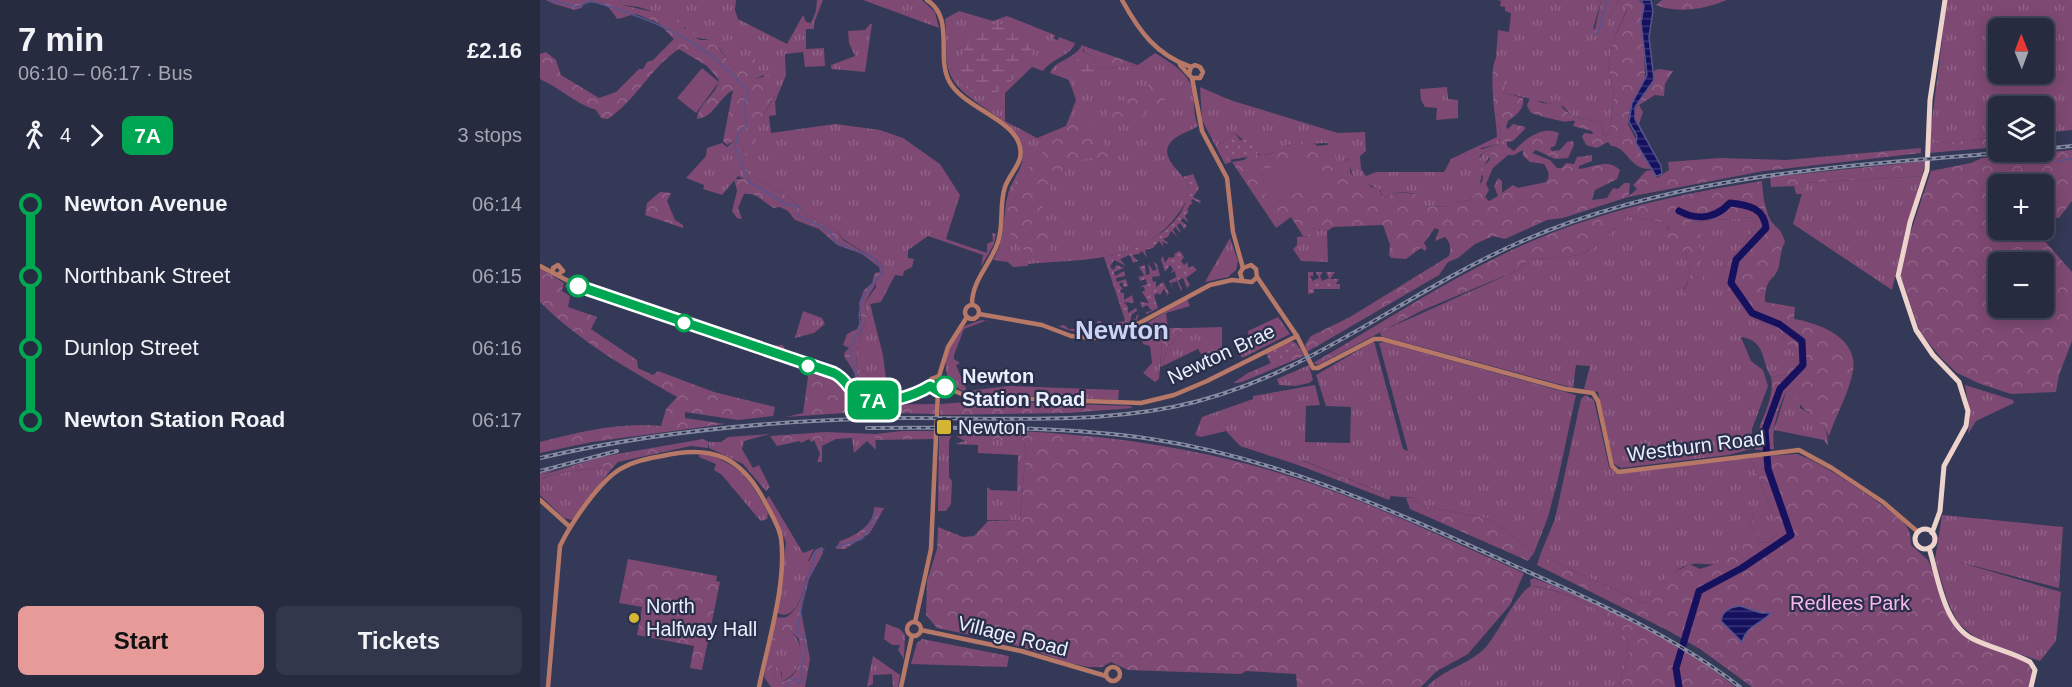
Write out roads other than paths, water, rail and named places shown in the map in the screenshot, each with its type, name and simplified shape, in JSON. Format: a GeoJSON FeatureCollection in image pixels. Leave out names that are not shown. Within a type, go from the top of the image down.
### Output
{"type":"FeatureCollection","features":[{"type":"Feature","properties":{"kind":"main road"},"geometry":{"type":"LineString","coordinates":[[1929,548],[1934,542],[1932,533],[1942,502],[1944,466],[1966,426],[1968,411],[1959,381],[1933,355],[1916,330],[1898,282],[1910,222],[1927,170],[1930,107],[1945,0]]}},
{"type":"Feature","properties":{"kind":"main road"},"geometry":{"type":"LineString","coordinates":[[1929,548],[1922,548],[1917,544],[1915,538],[1923,529],[1932,533]]}},
{"type":"Feature","properties":{"kind":"main road"},"geometry":{"type":"LineString","coordinates":[[1929,548],[1945,601],[1959,628],[1973,639],[2030,662],[2035,670],[2031,687]]}},
{"type":"Feature","properties":{"kind":"street"},"geometry":{"type":"LineString","coordinates":[[927,0],[941,16],[949,81],[976,106],[1009,129],[1020,149],[1019,164],[1006,186],[1002,199],[998,242],[978,279],[972,304],[964,310],[967,317]]}},
{"type":"Feature","properties":{"kind":"street"},"geometry":{"type":"LineString","coordinates":[[1122,0],[1146,39],[1178,63],[1190,76],[1195,86],[1198,118],[1202,131],[1227,178],[1233,232],[1244,269],[1242,279]]}},
{"type":"Feature","properties":{"kind":"street"},"geometry":{"type":"LineString","coordinates":[[1178,63],[1191,67],[1197,65],[1202,69],[1195,86]]}},
{"type":"Feature","properties":{"kind":"street"},"geometry":{"type":"LineString","coordinates":[[1190,76],[1191,67]]}},
{"type":"Feature","properties":{"kind":"street"},"geometry":{"type":"LineString","coordinates":[[1190,76],[1200,78]]}},
{"type":"Feature","properties":{"kind":"street"},"geometry":{"type":"LineString","coordinates":[[540,266],[565,280],[834,373],[845,380],[858,396],[865,400],[905,398],[930,386]]}},
{"type":"Feature","properties":{"kind":"street"},"geometry":{"type":"LineString","coordinates":[[1232,280],[1244,269],[1256,269],[1263,289],[1297,336]]}},
{"type":"Feature","properties":{"kind":"street"},"geometry":{"type":"LineString","coordinates":[[1252,282],[1257,277]]}},
{"type":"Feature","properties":{"kind":"street"},"geometry":{"type":"LineString","coordinates":[[979,314],[1042,325],[1071,336],[1094,338],[1128,328],[1194,292],[1232,280],[1242,279],[1263,289]]}},
{"type":"Feature","properties":{"kind":"street"},"geometry":{"type":"LineString","coordinates":[[972,304],[978,308],[979,314]]}},
{"type":"Feature","properties":{"kind":"street"},"geometry":{"type":"LineString","coordinates":[[967,317],[974,319],[979,314]]}},
{"type":"Feature","properties":{"kind":"street"},"geometry":{"type":"LineString","coordinates":[[939,376],[948,347],[967,317]]}},
{"type":"Feature","properties":{"kind":"street","name":"Westburn Road"},"geometry":{"type":"LineString","coordinates":[[1297,336],[1311,366],[1318,368],[1374,339],[1382,339],[1565,389],[1593,393],[1598,401],[1612,466],[1618,472],[1780,450],[1799,450],[1808,453],[1898,513],[1918,532]]}},
{"type":"Feature","properties":{"kind":"street","name":"Newton Brae"},"geometry":{"type":"LineString","coordinates":[[945,387],[964,395],[977,397],[1141,403],[1174,394],[1206,381],[1297,336]]}},
{"type":"Feature","properties":{"kind":"street"},"geometry":{"type":"LineString","coordinates":[[930,386],[931,379],[939,376]]}},
{"type":"Feature","properties":{"kind":"street"},"geometry":{"type":"LineString","coordinates":[[938,391],[945,387],[944,380],[939,376]]}},
{"type":"Feature","properties":{"kind":"street"},"geometry":{"type":"LineString","coordinates":[[930,386],[938,391]]}},
{"type":"Feature","properties":{"kind":"street"},"geometry":{"type":"LineString","coordinates":[[915,622],[931,549],[938,391]]}},
{"type":"Feature","properties":{"kind":"street"},"geometry":{"type":"LineString","coordinates":[[548,687],[560,546],[570,527],[613,474],[624,467],[653,458],[696,450],[717,454],[738,466],[751,478],[781,537],[778,587],[759,687]]}},
{"type":"Feature","properties":{"kind":"street"},"geometry":{"type":"LineString","coordinates":[[540,500],[570,527]]}},
{"type":"Feature","properties":{"kind":"street"},"geometry":{"type":"LineString","coordinates":[[901,687],[912,636],[906,628],[910,622],[915,622],[921,630],[918,635],[912,636]]}},
{"type":"Feature","properties":{"kind":"street","name":"Village Road"},"geometry":{"type":"LineString","coordinates":[[921,630],[1021,651],[1107,676]]}},
{"type":"Feature","properties":{"kind":"street"},"geometry":{"type":"LineString","coordinates":[[1112,667],[1119,669],[1121,674],[1113,687],[1107,676],[1112,667]]}},
{"type":"Feature","properties":{"kind":"street"},"geometry":{"type":"LineString","coordinates":[[1107,676],[1117,681]]}},
{"type":"Feature","properties":{"kind":"waterway"},"geometry":{"type":"LineString","coordinates":[[550,0],[577,7],[591,1],[657,24],[677,34],[713,58],[748,91],[745,103],[746,127],[738,133],[735,147],[749,182],[786,204],[800,207],[799,216],[825,228],[833,236],[835,242],[872,257],[884,270],[863,297],[859,315],[861,330],[853,341],[851,352],[858,376]]}},
{"type":"Feature","properties":{"kind":"waterway"},"geometry":{"type":"LineString","coordinates":[[1595,34],[1599,30],[1607,0]]}},
{"type":"Feature","properties":{"kind":"waterway"},"geometry":{"type":"LineString","coordinates":[[2057,161],[2072,159]]}},
{"type":"Feature","properties":{"kind":"waterway"},"geometry":{"type":"LineString","coordinates":[[1679,211],[1700,217],[1713,215],[1730,203],[1743,205],[1759,212],[1765,221],[1766,228],[1736,260],[1731,283],[1752,313],[1779,324],[1802,341],[1803,365],[1780,389],[1765,430],[1768,469],[1791,535],[1742,568],[1699,591],[1676,668],[1679,687]]}},
{"type":"Feature","properties":{"kind":"waterway"},"geometry":{"type":"LineString","coordinates":[[836,547],[862,539],[876,515],[875,509]]}},
{"type":"Feature","properties":{"kind":"waterway"},"geometry":{"type":"LineString","coordinates":[[786,687],[795,678],[799,683],[802,680],[801,669],[806,647],[803,641],[804,635],[797,633],[806,579],[813,569],[815,553],[824,549]]}},
{"type":"Feature","properties":{"kind":"railway"},"geometry":{"type":"LineString","coordinates":[[2054,148],[2072,146]]}},
{"type":"Feature","properties":{"kind":"railway"},"geometry":{"type":"LineString","coordinates":[[540,458],[673,434],[763,424],[898,418],[1070,418],[1139,413],[1173,407],[1220,395],[1265,378],[1350,335],[1475,264],[1518,243],[1577,220],[1637,202],[1761,177],[1887,162],[1988,154]]}},
{"type":"Feature","properties":{"kind":"railway"},"geometry":{"type":"LineString","coordinates":[[867,428],[1009,428],[1080,431],[1151,439],[1245,459],[1337,490],[1427,526],[1574,592],[1687,651],[1740,687]]}},
{"type":"Feature","properties":{"kind":"railway"},"geometry":{"type":"LineString","coordinates":[[540,471],[617,451]]}},
{"type":"Feature","properties":{"kind":"place","name":"Newton Station Road"},"geometry":{"type":"Point","coordinates":[945,387]}},
{"type":"Feature","properties":{"kind":"place","name":"Newton"},"geometry":{"type":"Point","coordinates":[944,427]}},
{"type":"Feature","properties":{"kind":"place","name":"North Halfway Hall"},"geometry":{"type":"Point","coordinates":[634,618]}},
{"type":"Feature","properties":{"kind":"district","name":"Newton"},"geometry":{"type":"Point","coordinates":[1122,330]}},
{"type":"Feature","properties":{"kind":"park label","name":"Redlees Park"},"geometry":{"type":"Point","coordinates":[1850,603]}}]}
